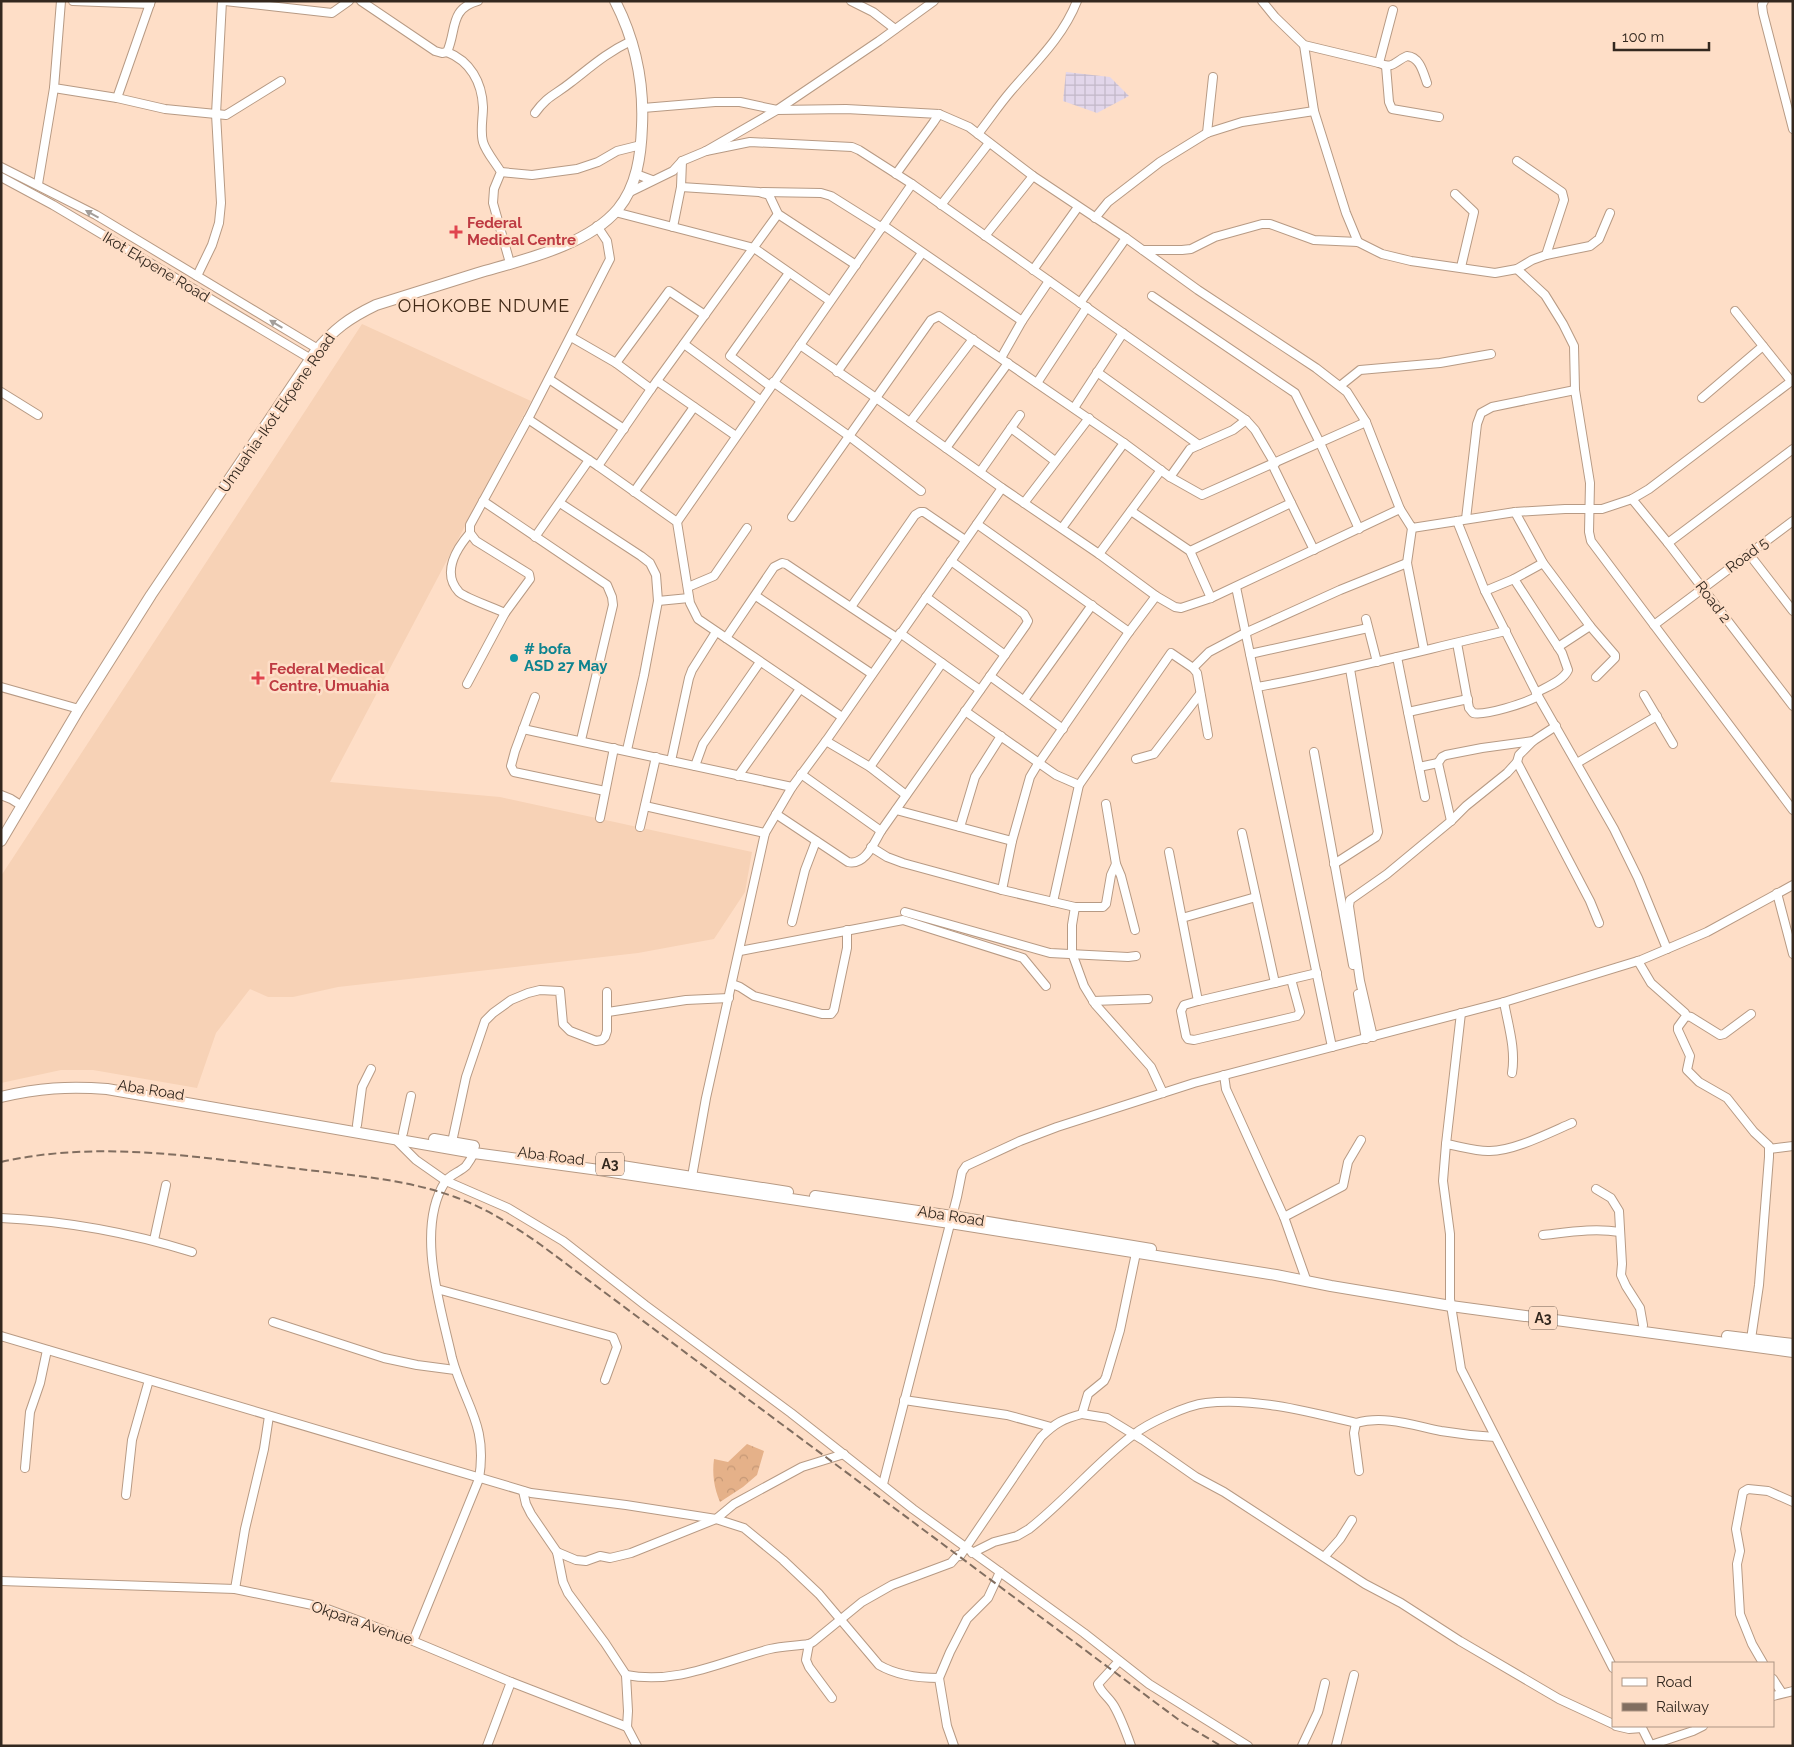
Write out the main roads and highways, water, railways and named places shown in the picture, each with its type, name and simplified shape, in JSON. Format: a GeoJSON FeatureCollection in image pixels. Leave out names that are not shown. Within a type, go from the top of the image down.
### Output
{"type":"FeatureCollection","features":[{"type":"Feature","properties":{"kind":"main road","name":"Umuahia-Ikot Ekpene Road"},"geometry":{"type":"LineString","coordinates":[[1,841],[79,709],[151,595],[329,335],[342,324],[376,305],[566,245],[597,226],[615,212],[628,193],[636,174],[641,144],[643,108],[640,74],[624,18],[615,1]]}},
{"type":"Feature","properties":{"kind":"main road","name":"Aba Road"},"geometry":{"type":"LineString","coordinates":[[1,1090],[44,1081],[108,1082],[183,1098],[399,1136],[452,1142],[1219,1263]]}},
{"type":"Feature","properties":{"kind":"main road","name":"Aba Road"},"geometry":{"type":"LineString","coordinates":[[1,1097],[45,1088],[67,1087],[107,1089],[183,1098],[357,1125],[474,1153],[692,1180]]}},
{"type":"Feature","properties":{"kind":"main road","name":"Aba Road"},"geometry":{"type":"LineString","coordinates":[[951,1220],[1136,1253],[1219,1263]]}},
{"type":"Feature","properties":{"kind":"main road","name":"A3"},"geometry":{"type":"LineString","coordinates":[[1219,1263],[1451,1303],[1793,1352]]}},
{"type":"Feature","properties":{"kind":"main road","name":"A3"},"geometry":{"type":"LineString","coordinates":[[1451,1303],[1793,1344]]}},
{"type":"Feature","properties":{"kind":"railway"},"geometry":{"type":"LineString","coordinates":[[1,1162],[37,1155],[74,1152],[110,1151],[183,1155],[395,1181],[455,1197],[478,1206],[510,1224],[541,1245],[1183,1723],[1221,1746]]}},
{"type":"Feature","properties":{"kind":"place","name":"Federal Medical Centre"},"geometry":{"type":"Point","coordinates":[456,232]}},
{"type":"Feature","properties":{"kind":"place","name":"# bofa ASD 27 May"},"geometry":{"type":"Point","coordinates":[514,658]}},
{"type":"Feature","properties":{"kind":"place","name":"Federal Medical Centre, Umuahia"},"geometry":{"type":"Point","coordinates":[258,678]}},
{"type":"Feature","properties":{"kind":"district","name":"OHOKOBE NDUME"},"geometry":{"type":"Point","coordinates":[484,306]}}]}
